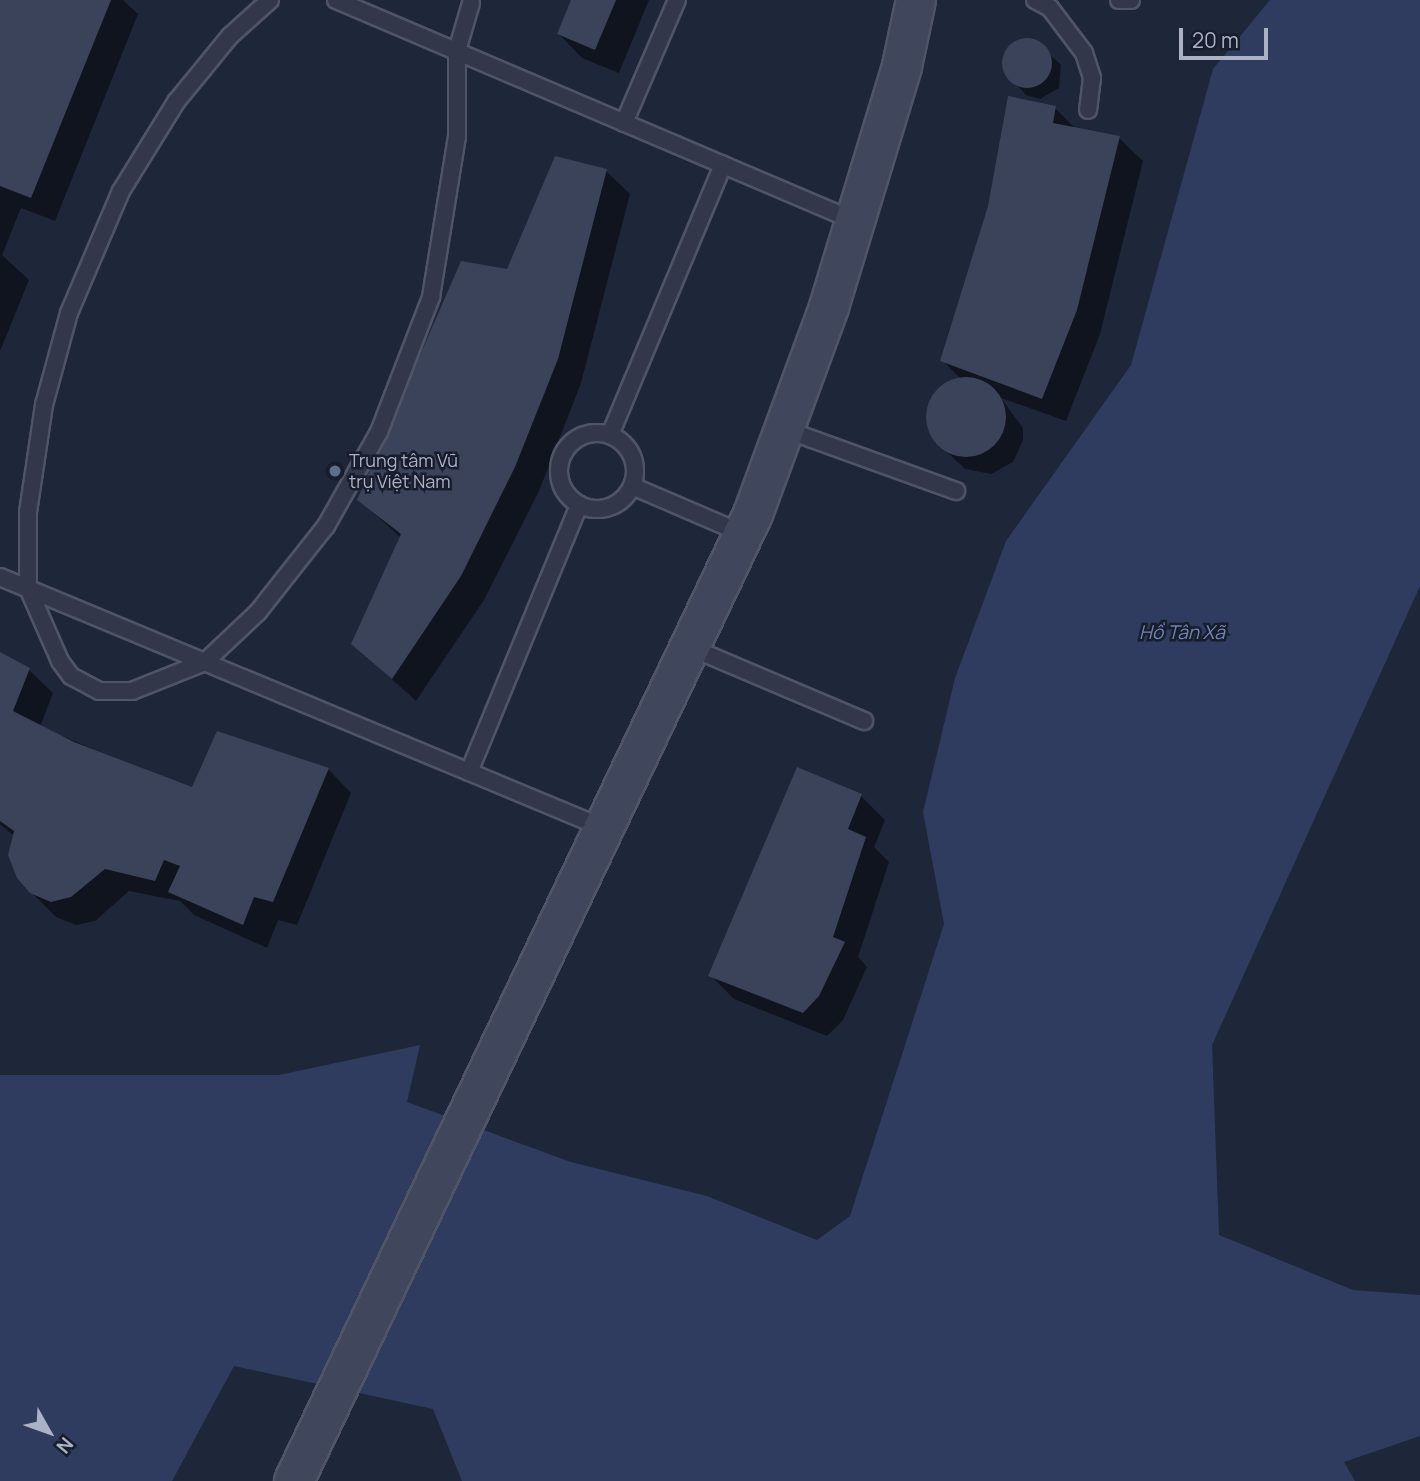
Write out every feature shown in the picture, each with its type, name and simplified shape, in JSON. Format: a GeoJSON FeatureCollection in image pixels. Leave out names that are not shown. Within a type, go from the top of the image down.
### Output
{"type":"FeatureCollection","features":[{"type":"Feature","properties":{"kind":"street"},"geometry":{"type":"LineString","coordinates":[[294,1481],[607,829],[744,534],[785,429],[855,221],[902,66],[916,0]]}},
{"type":"Feature","properties":{"kind":"lane"},"geometry":{"type":"LineString","coordinates":[[270,0],[230,36],[176,102],[121,191],[69,313],[44,405],[30,499],[28,588],[60,661],[71,676],[99,691],[132,691],[205,662],[258,612],[326,526],[379,432],[432,296],[457,137],[457,51],[471,3]]}},
{"type":"Feature","properties":{"kind":"lane"},"geometry":{"type":"LineString","coordinates":[[336,0],[855,221]]}},
{"type":"Feature","properties":{"kind":"lane"},"geometry":{"type":"LineString","coordinates":[[624,123],[677,0]]}},
{"type":"Feature","properties":{"kind":"lane"},"geometry":{"type":"LineString","coordinates":[[1035,0],[1050,8],[1084,53],[1092,78],[1088,110]]}},
{"type":"Feature","properties":{"kind":"lane"},"geometry":{"type":"LineString","coordinates":[[1119,0],[1131,0]]}},
{"type":"Feature","properties":{"kind":"lane"},"geometry":{"type":"LineString","coordinates":[[610,435],[723,165]]}},
{"type":"Feature","properties":{"kind":"lane"},"geometry":{"type":"LineString","coordinates":[[785,429],[956,491]]}},
{"type":"Feature","properties":{"kind":"lane"},"geometry":{"type":"LineString","coordinates":[[587,434],[610,435],[629,450],[636,474],[632,486],[616,505],[604,509],[579,505],[563,489],[559,467],[562,456],[587,434]]}},
{"type":"Feature","properties":{"kind":"lane"},"geometry":{"type":"LineString","coordinates":[[632,486],[744,534]]}},
{"type":"Feature","properties":{"kind":"lane"},"geometry":{"type":"LineString","coordinates":[[469,772],[579,505]]}},
{"type":"Feature","properties":{"kind":"lane"},"geometry":{"type":"LineString","coordinates":[[0,577],[607,829]]}},
{"type":"Feature","properties":{"kind":"lane"},"geometry":{"type":"LineString","coordinates":[[692,648],[864,721]]}},
{"type":"Feature","properties":{"kind":"water","name":"Hồ Tân Xã"},"geometry":{"type":"Polygon","coordinates":[[[1270,0],[1420,0],[1420,586],[1212,1045],[1219,1235],[1353,1290],[1420,1295],[1420,1436],[1344,1462],[1355,1481],[462,1481],[433,1409],[234,1366],[172,1481],[0,1481],[0,1075],[279,1075],[420,1045],[407,1102],[571,1162],[707,1196],[817,1240],[850,1216],[944,924],[923,812],[955,678],[1006,541],[1131,365],[1213,69],[1270,0]]]}},
{"type":"Feature","properties":{"kind":"building"},"geometry":{"type":"Polygon","coordinates":[[[0,0],[111,0],[31,198],[0,186],[0,0]]]}},
{"type":"Feature","properties":{"kind":"building"},"geometry":{"type":"Polygon","coordinates":[[[571,0],[616,0],[595,50],[557,34],[571,0]]]}},
{"type":"Feature","properties":{"kind":"building"},"geometry":{"type":"Polygon","coordinates":[[[1027,38],[1045,45],[1052,63],[1045,81],[1027,88],[1009,81],[1002,63],[1009,45],[1027,38]]]}},
{"type":"Feature","properties":{"kind":"building"},"geometry":{"type":"Polygon","coordinates":[[[1008,96],[1056,106],[1053,123],[1120,136],[1077,310],[1042,399],[940,361],[988,206],[1008,96]]]}},
{"type":"Feature","properties":{"kind":"building"},"geometry":{"type":"Polygon","coordinates":[[[555,156],[607,169],[558,359],[515,467],[461,576],[392,679],[351,644],[401,534],[357,500],[461,261],[507,269],[555,156]]]}},
{"type":"Feature","properties":{"kind":"building"},"geometry":{"type":"Polygon","coordinates":[[[966,377],[981,380],[994,389],[1003,402],[1006,417],[1003,432],[994,445],[981,454],[966,457],[951,454],[938,445],[929,432],[926,417],[929,402],[938,389],[951,380],[966,377]]]}},
{"type":"Feature","properties":{"kind":"building"},"geometry":{"type":"Polygon","coordinates":[[[0,652],[30,668],[13,711],[74,742],[192,787],[217,731],[329,768],[273,902],[254,897],[243,925],[168,892],[180,866],[164,860],[155,881],[105,869],[71,897],[51,902],[30,893],[17,878],[8,855],[14,831],[0,821],[0,652]]]}},
{"type":"Feature","properties":{"kind":"building"},"geometry":{"type":"Polygon","coordinates":[[[797,767],[862,794],[848,829],[866,837],[833,937],[845,942],[819,996],[803,1013],[708,976],[797,767]]]}},
{"type":"Feature","properties":{"kind":"place","name":"Trung tâm Vũ trụ Việt Nam"},"geometry":{"type":"Point","coordinates":[335,471]}}]}
